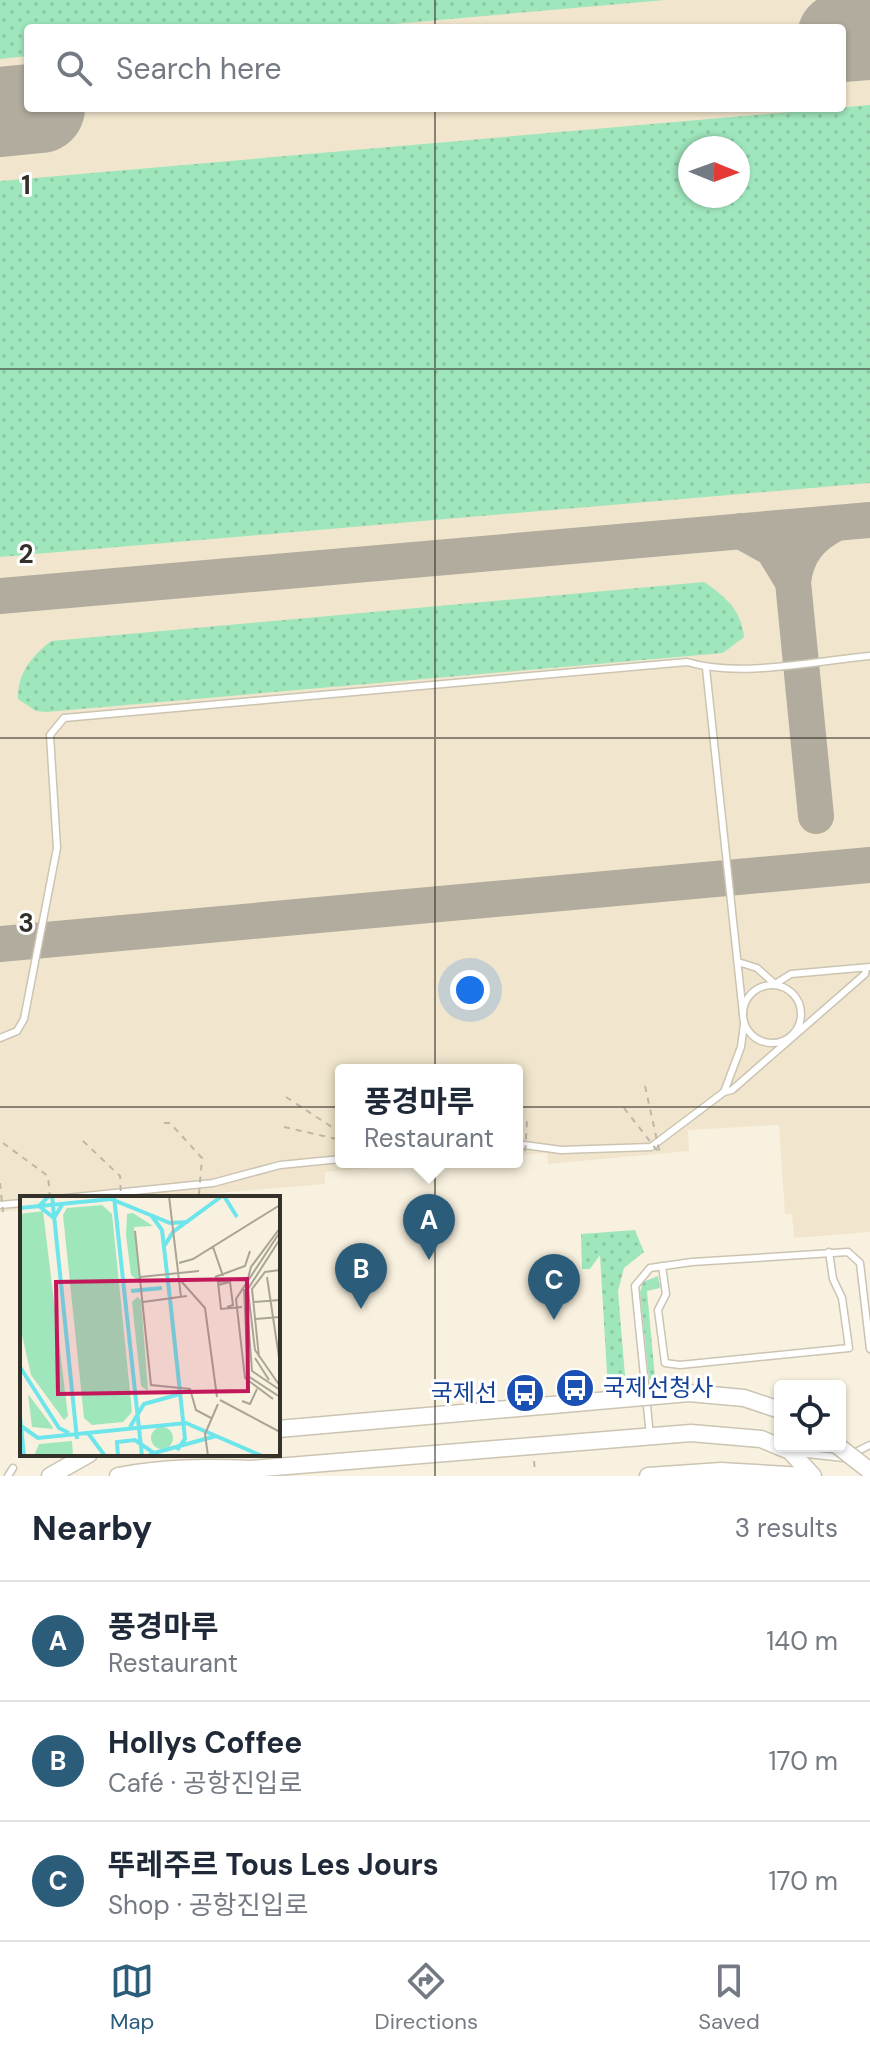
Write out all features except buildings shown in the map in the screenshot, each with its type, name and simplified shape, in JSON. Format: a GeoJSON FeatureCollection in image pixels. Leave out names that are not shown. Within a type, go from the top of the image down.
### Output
{"type":"FeatureCollection","features":[{"type":"Feature","properties":{"kind":"main road"},"geometry":{"type":"LineString","coordinates":[[280,1429],[689,1393],[744,1398],[774,1408]]}},
{"type":"Feature","properties":{"kind":"main road"},"geometry":{"type":"LineString","coordinates":[[118,1476],[169,1468],[246,1472],[650,1436],[726,1434],[761,1439],[774,1444]]}},
{"type":"Feature","properties":{"kind":"main road"},"geometry":{"type":"LineString","coordinates":[[791,1452],[813,1476]]}},
{"type":"Feature","properties":{"kind":"main road"},"geometry":{"type":"LineString","coordinates":[[846,1452],[870,1471]]}},
{"type":"Feature","properties":{"kind":"main road"},"geometry":{"type":"LineString","coordinates":[[50,1476],[85,1456]]}},
{"type":"Feature","properties":{"kind":"main road"},"geometry":{"type":"LineString","coordinates":[[648,1476],[767,1471],[805,1476]]}},
{"type":"Feature","properties":{"kind":"lane"},"geometry":{"type":"LineString","coordinates":[[0,1038],[17,1031],[26,1008],[57,848],[50,735],[64,718],[687,662],[706,668],[870,656]]}},
{"type":"Feature","properties":{"kind":"lane"},"geometry":{"type":"LineString","coordinates":[[706,668],[744,1023],[741,1047],[724,1092]]}},
{"type":"Feature","properties":{"kind":"lane"},"geometry":{"type":"LineString","coordinates":[[523,1145],[561,1150],[651,1147],[724,1092],[732,1090],[798,1028],[801,1010],[793,993],[775,984],[757,968],[738,962]]}},
{"type":"Feature","properties":{"kind":"lane"},"geometry":{"type":"LineString","coordinates":[[743,1014],[749,995],[756,989],[775,984],[791,974],[868,968]]}},
{"type":"Feature","properties":{"kind":"lane"},"geometry":{"type":"LineString","coordinates":[[744,1023],[749,1032],[765,1043],[784,1041],[865,974],[868,968]]}},
{"type":"Feature","properties":{"kind":"lane"},"geometry":{"type":"LineString","coordinates":[[85,1196],[224,1181],[280,1165],[335,1160]]}},
{"type":"Feature","properties":{"kind":"lane"},"geometry":{"type":"LineString","coordinates":[[662,1266],[666,1294],[658,1310],[661,1355],[665,1363],[680,1365],[849,1348],[842,1298],[833,1279],[829,1252]]}},
{"type":"Feature","properties":{"kind":"lane"},"geometry":{"type":"LineString","coordinates":[[650,1436],[635,1286],[650,1268],[848,1252],[860,1263],[870,1349]]}},
{"type":"Feature","properties":{"kind":"lane"},"geometry":{"type":"LineString","coordinates":[[794,1452],[844,1458],[870,1445]]}},
{"type":"Feature","properties":{"kind":"lane"},"geometry":{"type":"LineString","coordinates":[[8,1476],[13,1468]]}},
{"type":"Feature","properties":{"kind":"path"},"geometry":{"type":"LineString","coordinates":[[624,1108],[660,1154],[645,1086]]}},
{"type":"Feature","properties":{"kind":"path"},"geometry":{"type":"LineString","coordinates":[[286,1097],[335,1129]]}},
{"type":"Feature","properties":{"kind":"path"},"geometry":{"type":"LineString","coordinates":[[523,1119],[527,1121],[525,1155]]}},
{"type":"Feature","properties":{"kind":"path"},"geometry":{"type":"LineString","coordinates":[[164,1123],[170,1123],[202,1158],[199,1194]]}},
{"type":"Feature","properties":{"kind":"path"},"geometry":{"type":"LineString","coordinates":[[284,1127],[335,1139]]}},
{"type":"Feature","properties":{"kind":"path"},"geometry":{"type":"LineString","coordinates":[[83,1141],[120,1176],[121,1196]]}},
{"type":"Feature","properties":{"kind":"path"},"geometry":{"type":"LineString","coordinates":[[3,1143],[48,1176],[50,1196]]}},
{"type":"Feature","properties":{"kind":"path"},"geometry":{"type":"LineString","coordinates":[[0,1183],[2,1208]]}},
{"type":"Feature","properties":{"kind":"path"},"geometry":{"type":"LineString","coordinates":[[534,1460],[535,1471]]}},
{"type":"Feature","properties":{"kind":"shaded area"},"geometry":{"type":"Polygon","coordinates":[[[0,0],[870,0],[870,1232],[794,1238],[792,1214],[785,1214],[779,1125],[688,1130],[689,1151],[548,1164],[547,1153],[523,1155],[523,1064],[335,1064],[335,1168],[371,1168],[325,1172],[325,1184],[183,1196],[20,1196],[20,1210],[0,1212],[0,0]]]}},
{"type":"Feature","properties":{"kind":"green space"},"geometry":{"type":"Polygon","coordinates":[[[0,0],[665,0],[393,24],[24,24],[24,56],[0,59],[0,0]]]}},
{"type":"Feature","properties":{"kind":"green space"},"geometry":{"type":"Polygon","coordinates":[[[870,105],[870,483],[0,557],[0,181],[790,112],[846,112],[846,107],[870,105]]]}},
{"type":"Feature","properties":{"kind":"green space"},"geometry":{"type":"Polygon","coordinates":[[[704,582],[731,605],[740,619],[744,637],[723,653],[46,712],[36,711],[18,699],[23,673],[51,641],[704,582]]]}},
{"type":"Feature","properties":{"kind":"green space"},"geometry":{"type":"Polygon","coordinates":[[[635,1230],[644,1252],[624,1268],[618,1291],[625,1376],[607,1374],[600,1255],[590,1269],[582,1269],[581,1234],[635,1230]]]}},
{"type":"Feature","properties":{"kind":"green space"},"geometry":{"type":"Polygon","coordinates":[[[658,1276],[660,1288],[647,1291],[655,1378],[649,1380],[640,1292],[643,1282],[658,1276]]]}},
{"type":"Feature","properties":{"kind":"taxiway"},"geometry":{"type":"LineString","coordinates":[[0,596],[870,520]]}},
{"type":"Feature","properties":{"kind":"taxiway"},"geometry":{"type":"LineString","coordinates":[[741,531],[773,549],[793,582],[797,562],[806,546],[836,523]]}},
{"type":"Feature","properties":{"kind":"taxiway"},"geometry":{"type":"LineString","coordinates":[[793,582],[816,816]]}},
{"type":"Feature","properties":{"kind":"taxiway"},"geometry":{"type":"LineString","coordinates":[[0,944],[870,865]]}},
{"type":"Feature","properties":{"kind":"runway"},"geometry":{"type":"LineString","coordinates":[[846,37],[870,35]]}},
{"type":"Feature","properties":{"kind":"runway"},"geometry":{"type":"LineString","coordinates":[[0,112],[24,110]]}},
{"type":"Feature","properties":{"kind":"place","name":"풍경마루"},"geometry":{"type":"Point","coordinates":[429,1260]}},
{"type":"Feature","properties":{"kind":"place","name":"Hollys Coffee"},"geometry":{"type":"Point","coordinates":[361,1309]}},
{"type":"Feature","properties":{"kind":"place","name":"뚜레주르 Tous Les Jours"},"geometry":{"type":"Point","coordinates":[554,1320]}},
{"type":"Feature","properties":{"kind":"place","name":"국제선청사"},"geometry":{"type":"Point","coordinates":[575,1388]}},
{"type":"Feature","properties":{"kind":"place","name":"국제선"},"geometry":{"type":"Point","coordinates":[525,1393]}}]}
